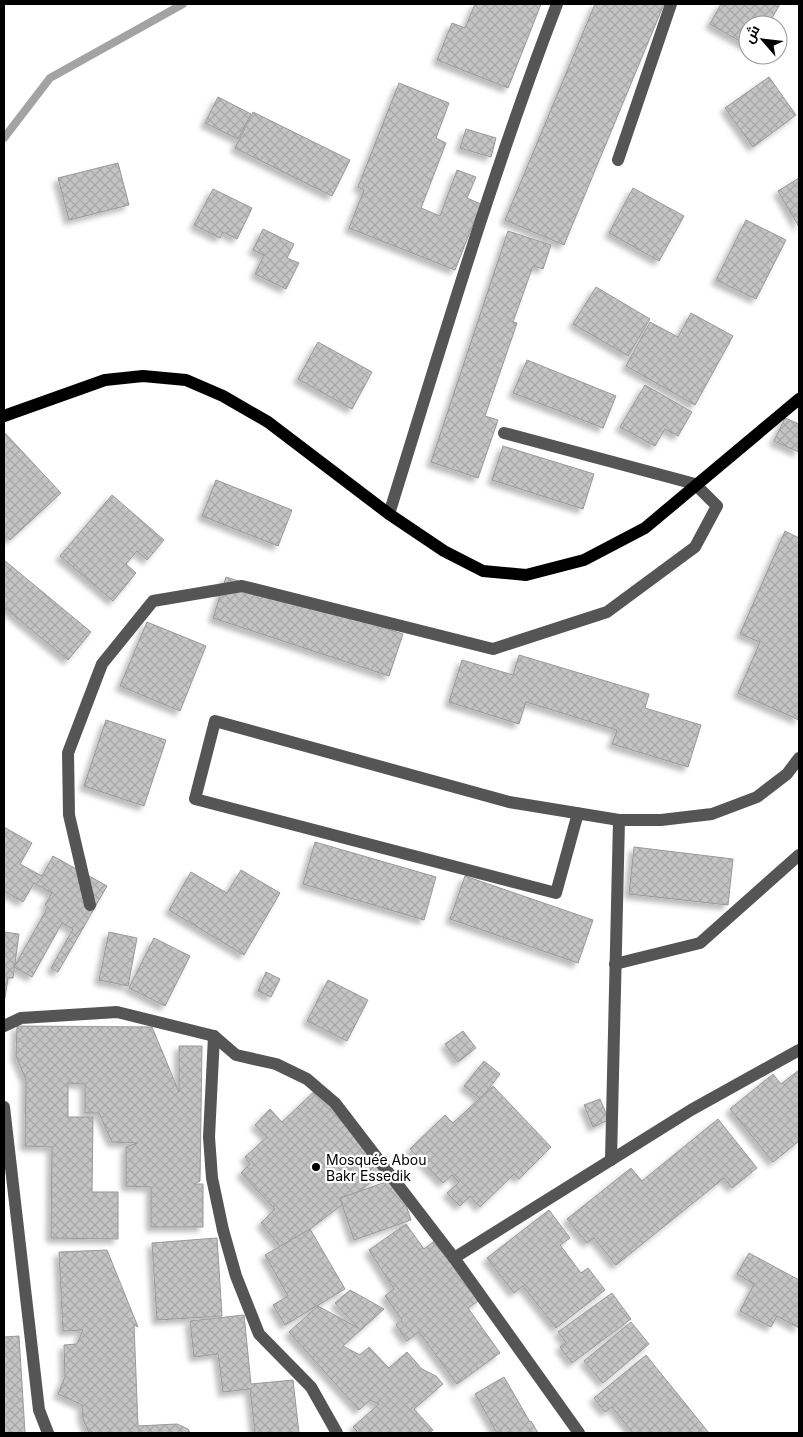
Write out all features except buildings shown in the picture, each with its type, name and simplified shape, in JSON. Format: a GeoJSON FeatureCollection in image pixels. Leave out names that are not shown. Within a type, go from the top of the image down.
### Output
{"type":"FeatureCollection","features":[{"type":"Feature","properties":{"kind":"main road"},"geometry":{"type":"LineString","coordinates":[[4,416],[105,380],[143,376],[186,380],[224,396],[268,422],[389,514],[444,551],[483,571],[526,576],[584,560],[645,528],[695,484],[799,399]]}},
{"type":"Feature","properties":{"kind":"street"},"geometry":{"type":"LineString","coordinates":[[389,514],[468,256],[532,69],[557,4]]}},
{"type":"Feature","properties":{"kind":"street"},"geometry":{"type":"LineString","coordinates":[[618,160],[672,4]]}},
{"type":"Feature","properties":{"kind":"street"},"geometry":{"type":"LineString","coordinates":[[90,905],[68,815],[68,753],[102,664],[153,601],[242,586],[492,649],[607,612],[695,547],[717,506],[695,484],[504,433]]}},
{"type":"Feature","properties":{"kind":"street"},"geometry":{"type":"LineString","coordinates":[[578,813],[556,893],[195,799],[215,721],[509,802],[578,813],[619,820],[660,820],[712,814],[757,796],[787,774],[799,758]]}},
{"type":"Feature","properties":{"kind":"street"},"geometry":{"type":"LineString","coordinates":[[611,1160],[619,820]]}},
{"type":"Feature","properties":{"kind":"street"},"geometry":{"type":"LineString","coordinates":[[615,964],[700,943],[799,856]]}},
{"type":"Feature","properties":{"kind":"street"},"geometry":{"type":"LineString","coordinates":[[4,1026],[21,1018],[117,1012],[214,1036],[236,1055],[276,1064],[307,1080],[335,1103],[454,1258],[579,1433]]}},
{"type":"Feature","properties":{"kind":"street"},"geometry":{"type":"LineString","coordinates":[[214,1036],[208,1137],[212,1178],[223,1230],[236,1276],[259,1334],[311,1387],[337,1433]]}},
{"type":"Feature","properties":{"kind":"street"},"geometry":{"type":"LineString","coordinates":[[454,1258],[690,1110],[799,1050]]}},
{"type":"Feature","properties":{"kind":"street"},"geometry":{"type":"LineString","coordinates":[[4,1107],[39,1410],[48,1433]]}},
{"type":"Feature","properties":{"kind":"waterway"},"geometry":{"type":"LineString","coordinates":[[4,138],[50,78],[183,4]]}},
{"type":"Feature","properties":{"kind":"place","name":"Mosquée Abou Bakr Essedik"},"geometry":{"type":"Point","coordinates":[316,1167]}}]}
